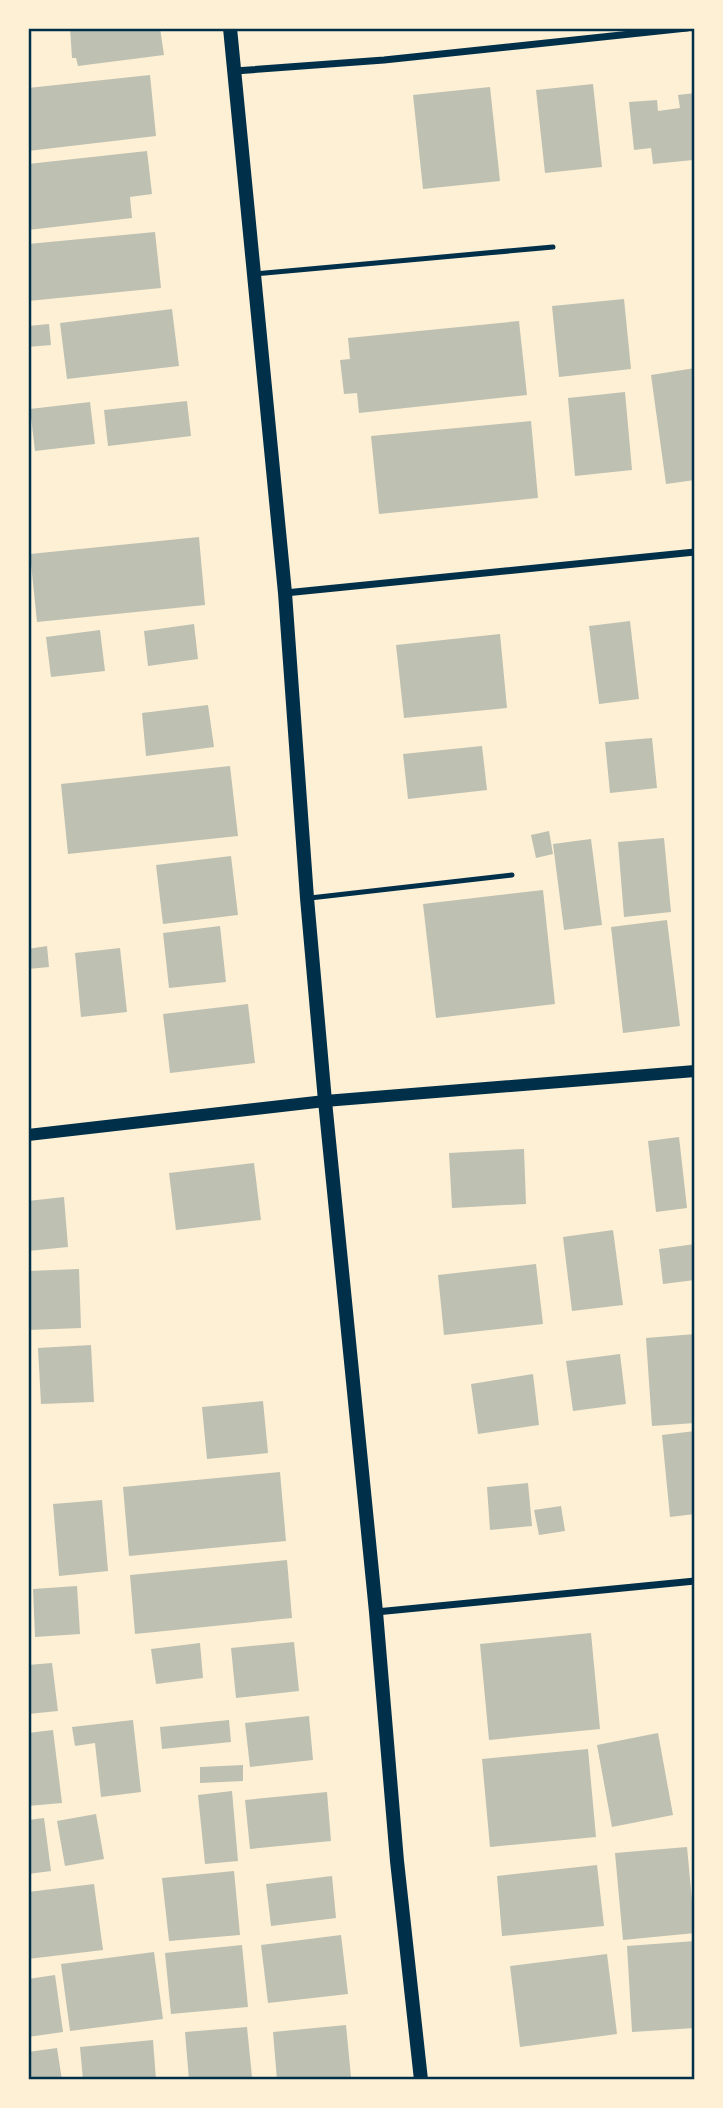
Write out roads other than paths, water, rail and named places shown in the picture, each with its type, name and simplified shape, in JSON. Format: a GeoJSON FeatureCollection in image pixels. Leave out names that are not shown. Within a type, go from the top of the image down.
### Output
{"type":"FeatureCollection","features":[{"type":"Feature","properties":{"kind":"main road"},"geometry":{"type":"LineString","coordinates":[[230,28],[285,593],[325,1101],[421,2080]]}},
{"type":"Feature","properties":{"kind":"street"},"geometry":{"type":"LineString","coordinates":[[234,71],[384,60],[687,28]]}},
{"type":"Feature","properties":{"kind":"street"},"geometry":{"type":"LineString","coordinates":[[285,593],[695,552]]}},
{"type":"Feature","properties":{"kind":"street"},"geometry":{"type":"LineString","coordinates":[[28,1135],[325,1101],[695,1071]]}},
{"type":"Feature","properties":{"kind":"street"},"geometry":{"type":"LineString","coordinates":[[376,1612],[695,1581]]}},
{"type":"Feature","properties":{"kind":"lane"},"geometry":{"type":"LineString","coordinates":[[254,274],[553,247]]}},
{"type":"Feature","properties":{"kind":"lane"},"geometry":{"type":"LineString","coordinates":[[307,898],[512,875]]}}]}
